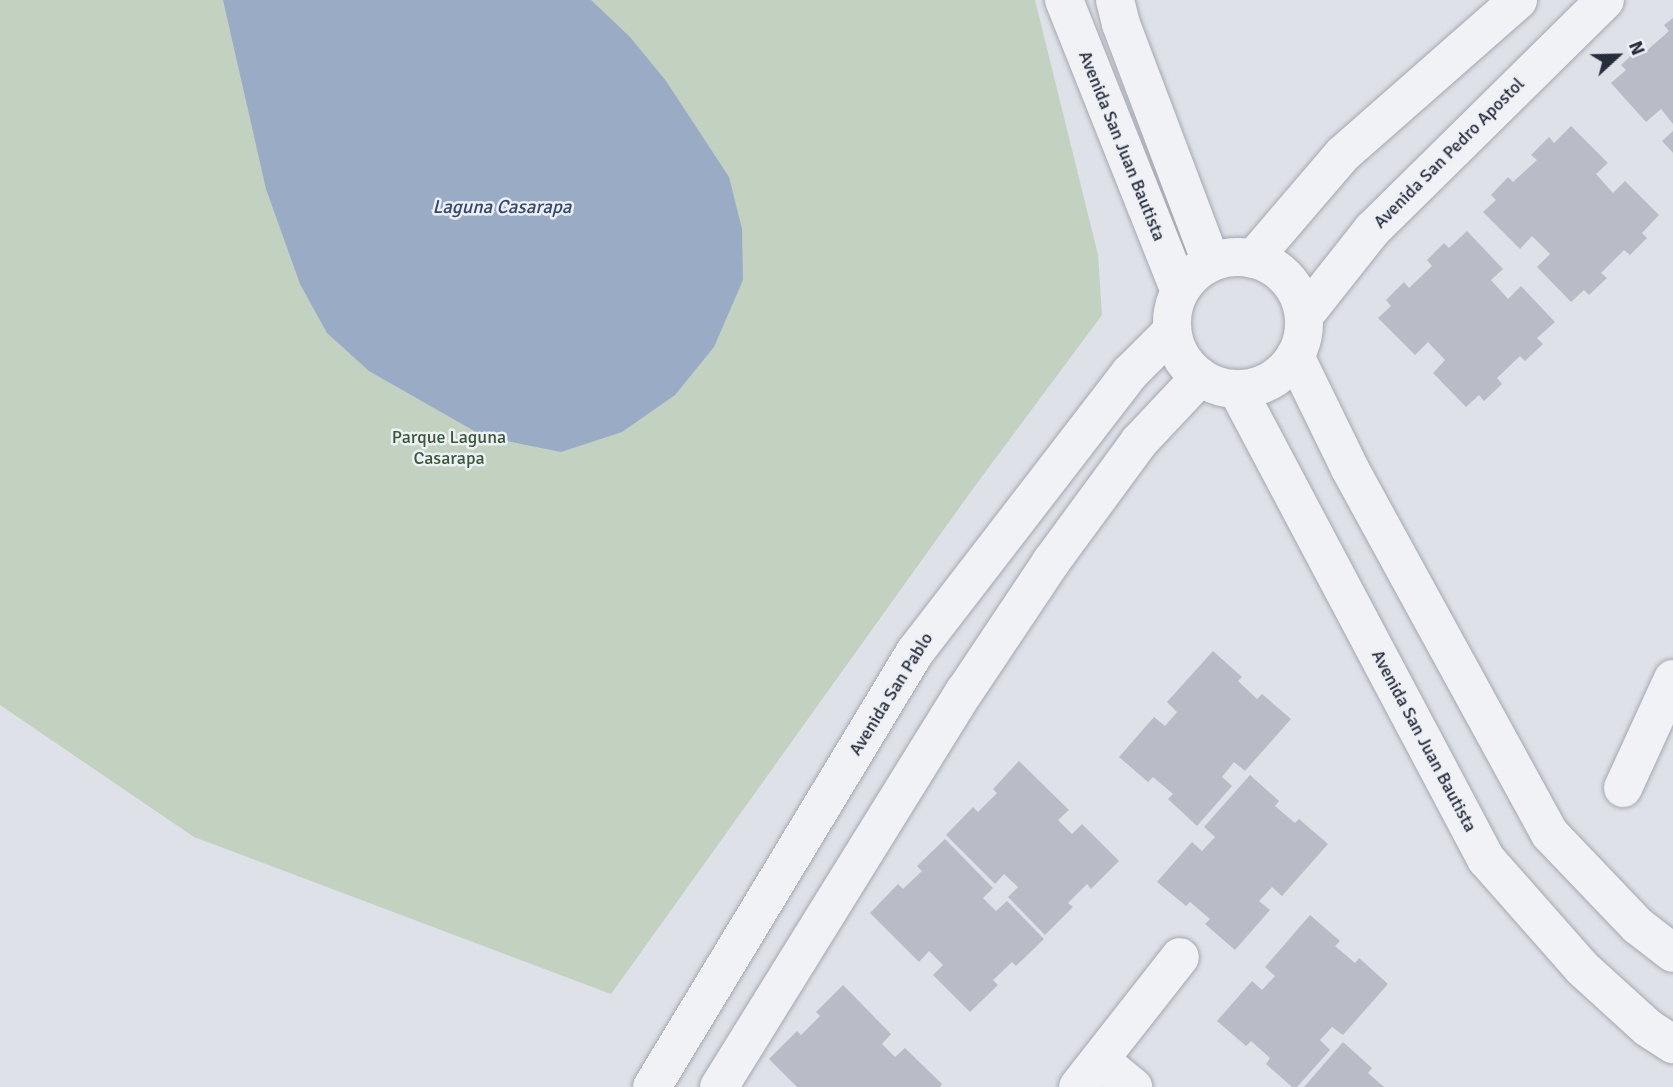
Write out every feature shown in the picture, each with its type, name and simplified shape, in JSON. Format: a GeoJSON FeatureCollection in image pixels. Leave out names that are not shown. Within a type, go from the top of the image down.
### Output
{"type":"FeatureCollection","features":[{"type":"Feature","properties":{"kind":"street","name":"Avenida San Juan Bautista"},"geometry":{"type":"LineString","coordinates":[[1064,0],[1180,291]]}},
{"type":"Feature","properties":{"kind":"street"},"geometry":{"type":"LineString","coordinates":[[1115,0],[1121,24],[1211,262]]}},
{"type":"Feature","properties":{"kind":"street"},"geometry":{"type":"LineString","coordinates":[[1253,259],[1343,155],[1518,0]]}},
{"type":"Feature","properties":{"kind":"street","name":"Avenida San Pedro Apostol"},"geometry":{"type":"LineString","coordinates":[[1304,316],[1372,230],[1605,0]]}},
{"type":"Feature","properties":{"kind":"street"},"geometry":{"type":"LineString","coordinates":[[1231,257],[1253,259],[1272,266],[1287,279],[1298,297],[1304,316],[1302,337],[1295,356],[1270,381],[1255,388],[1218,386],[1200,377],[1186,365],[1172,331],[1173,310],[1180,291],[1193,274],[1211,262],[1231,257]]}},
{"type":"Feature","properties":{"kind":"street","name":"Avenida San Pablo"},"geometry":{"type":"LineString","coordinates":[[652,1087],[915,652],[1130,373],[1172,331]]}},
{"type":"Feature","properties":{"kind":"street"},"geometry":{"type":"LineString","coordinates":[[1295,356],[1350,469],[1550,834],[1638,926],[1673,953]]}},
{"type":"Feature","properties":{"kind":"street"},"geometry":{"type":"LineString","coordinates":[[719,1087],[965,691],[1051,562],[1139,442],[1200,377]]}},
{"type":"Feature","properties":{"kind":"street","name":"Avenida San Juan Bautista"},"geometry":{"type":"LineString","coordinates":[[1237,389],[1486,859],[1582,968],[1648,1028],[1673,1044]]}},
{"type":"Feature","properties":{"kind":"street"},"geometry":{"type":"LineString","coordinates":[[1623,788],[1673,679]]}},
{"type":"Feature","properties":{"kind":"street"},"geometry":{"type":"LineString","coordinates":[[1133,1087],[1089,1073],[1180,957]]}},
{"type":"Feature","properties":{"kind":"green space","name":"Parque Laguna Casarapa"},"geometry":{"type":"Polygon","coordinates":[[[0,0],[1035,0],[1098,255],[1102,315],[972,490],[611,994],[194,837],[0,705],[0,0]]]}},
{"type":"Feature","properties":{"kind":"water","name":"Laguna Casarapa"},"geometry":{"type":"Polygon","coordinates":[[[223,0],[591,0],[630,37],[666,81],[729,177],[742,229],[743,280],[714,347],[675,395],[622,432],[561,452],[483,436],[369,371],[327,333],[300,284],[266,189],[223,0]]]}},
{"type":"Feature","properties":{"kind":"building"},"geometry":{"type":"Polygon","coordinates":[[[1673,18],[1673,124],[1661,109],[1646,122],[1611,83],[1626,70],[1621,65],[1639,48],[1644,53],[1669,31],[1664,25],[1673,18]]]}},
{"type":"Feature","properties":{"kind":"building"},"geometry":{"type":"Polygon","coordinates":[[[1571,126],[1608,163],[1596,174],[1613,193],[1625,181],[1659,215],[1642,233],[1647,238],[1630,255],[1624,250],[1601,273],[1607,278],[1589,295],[1584,290],[1571,302],[1537,267],[1550,254],[1532,236],[1520,249],[1483,212],[1496,200],[1491,195],[1508,177],[1513,182],[1537,160],[1531,155],[1549,137],[1554,143],[1571,126]]]}},
{"type":"Feature","properties":{"kind":"building"},"geometry":{"type":"Polygon","coordinates":[[[1673,131],[1673,153],[1662,141],[1673,131]]]}},
{"type":"Feature","properties":{"kind":"building"},"geometry":{"type":"Polygon","coordinates":[[[1467,231],[1503,269],[1491,280],[1508,299],[1521,286],[1555,322],[1537,338],[1543,344],[1525,361],[1520,356],[1497,378],[1502,384],[1484,401],[1479,395],[1466,407],[1433,373],[1445,360],[1428,342],[1415,355],[1378,318],[1391,306],[1386,300],[1404,282],[1409,288],[1432,266],[1427,260],[1444,243],[1449,248],[1467,231]]]}},
{"type":"Feature","properties":{"kind":"building"},"geometry":{"type":"Polygon","coordinates":[[[1213,651],[1242,677],[1238,681],[1257,699],[1262,694],[1291,719],[1245,771],[1234,762],[1222,777],[1232,786],[1197,826],[1168,799],[1173,794],[1153,777],[1148,782],[1119,757],[1154,717],[1165,726],[1177,712],[1167,702],[1213,651]]]}},
{"type":"Feature","properties":{"kind":"building"},"geometry":{"type":"Polygon","coordinates":[[[1019,761],[1069,810],[1058,820],[1072,834],[1082,824],[1119,861],[1091,889],[1087,884],[1068,903],[1073,907],[1045,935],[1008,897],[1018,887],[1004,874],[995,884],[946,835],[973,807],[978,812],[997,793],[993,789],[1019,761]]]}},
{"type":"Feature","properties":{"kind":"building"},"geometry":{"type":"Polygon","coordinates":[[[1250,775],[1279,801],[1275,806],[1295,823],[1299,819],[1328,844],[1282,896],[1272,887],[1259,901],[1270,910],[1235,950],[1205,924],[1210,919],[1190,902],[1186,906],[1157,882],[1192,842],[1202,851],[1215,837],[1204,827],[1250,775]]]}},
{"type":"Feature","properties":{"kind":"building"},"geometry":{"type":"Polygon","coordinates":[[[945,839],[993,888],[983,898],[996,911],[1007,901],[1044,939],[1016,966],[1012,962],[993,980],[998,985],[970,1012],[933,975],[943,965],[929,951],[919,962],[870,913],[898,884],[903,889],[922,871],[917,866],[945,839]]]}},
{"type":"Feature","properties":{"kind":"building"},"geometry":{"type":"Polygon","coordinates":[[[1310,915],[1340,941],[1335,946],[1355,963],[1359,958],[1388,984],[1343,1035],[1332,1027],[1320,1040],[1330,1050],[1297,1087],[1292,1087],[1266,1064],[1270,1058],[1251,1041],[1246,1046],[1217,1021],[1252,981],[1262,990],[1275,976],[1265,967],[1310,915]]]}},
{"type":"Feature","properties":{"kind":"building"},"geometry":{"type":"Polygon","coordinates":[[[843,985],[891,1034],[882,1044],[895,1057],[905,1048],[942,1084],[940,1087],[797,1087],[769,1059],[797,1031],[801,1035],[820,1016],[816,1012],[843,985]]]}},
{"type":"Feature","properties":{"kind":"building"},"geometry":{"type":"Polygon","coordinates":[[[1343,1042],[1372,1068],[1368,1073],[1384,1087],[1304,1087],[1343,1042]]]}}]}
